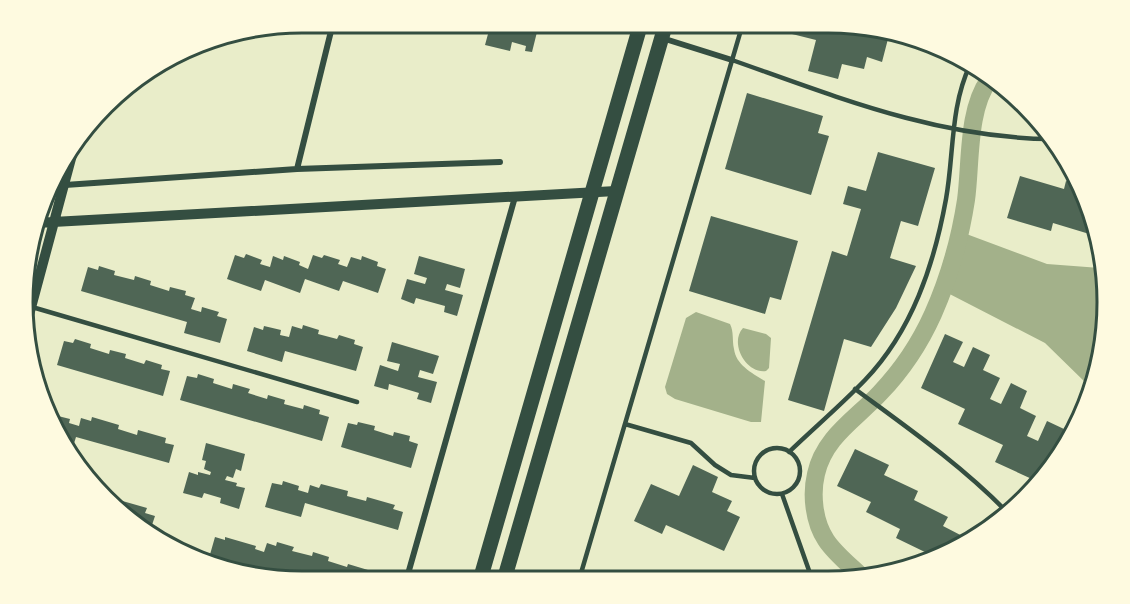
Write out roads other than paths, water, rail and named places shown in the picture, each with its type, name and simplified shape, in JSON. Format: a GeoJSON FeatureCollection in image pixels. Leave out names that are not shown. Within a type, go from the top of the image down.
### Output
{"type":"FeatureCollection","features":[{"type":"Feature","properties":{"kind":"main road"},"geometry":{"type":"LineString","coordinates":[[483,571],[637,33]]}},
{"type":"Feature","properties":{"kind":"main road"},"geometry":{"type":"LineString","coordinates":[[507,571],[662,33]]}},
{"type":"Feature","properties":{"kind":"street"},"geometry":{"type":"LineString","coordinates":[[297,169],[330,33]]}},
{"type":"Feature","properties":{"kind":"street"},"geometry":{"type":"LineString","coordinates":[[670,33],[732,60]]}},
{"type":"Feature","properties":{"kind":"street"},"geometry":{"type":"LineString","coordinates":[[65,185],[297,169],[500,162]]}},
{"type":"Feature","properties":{"kind":"street"},"geometry":{"type":"LineString","coordinates":[[33,303],[69,168]]}},
{"type":"Feature","properties":{"kind":"street"},"geometry":{"type":"LineString","coordinates":[[45,223],[616,191]]}},
{"type":"Feature","properties":{"kind":"street"},"geometry":{"type":"LineString","coordinates":[[409,571],[515,197]]}},
{"type":"Feature","properties":{"kind":"lane"},"geometry":{"type":"LineString","coordinates":[[582,571],[740,33]]}},
{"type":"Feature","properties":{"kind":"lane"},"geometry":{"type":"LineString","coordinates":[[732,60],[891,115],[953,130],[993,136],[1041,139]]}},
{"type":"Feature","properties":{"kind":"lane"},"geometry":{"type":"LineString","coordinates":[[789,452],[855,389],[887,353],[905,326],[924,283],[936,246],[946,197],[957,102],[968,72]]}},
{"type":"Feature","properties":{"kind":"lane"},"geometry":{"type":"LineString","coordinates":[[33,307],[357,402]]}},
{"type":"Feature","properties":{"kind":"lane"},"geometry":{"type":"LineString","coordinates":[[855,389],[951,460],[1002,507]]}},
{"type":"Feature","properties":{"kind":"lane"},"geometry":{"type":"LineString","coordinates":[[624,424],[691,443],[715,465],[731,475],[755,478]]}},
{"type":"Feature","properties":{"kind":"lane"},"geometry":{"type":"LineString","coordinates":[[775,448],[789,452],[798,464],[799,477],[796,483],[782,494],[767,492],[755,478],[755,464],[764,452],[775,448]]}},
{"type":"Feature","properties":{"kind":"lane"},"geometry":{"type":"LineString","coordinates":[[782,494],[809,571]]}},
{"type":"Feature","properties":{"kind":"waterway"},"geometry":{"type":"LineString","coordinates":[[854,570],[834,550],[822,533],[815,508],[816,474],[820,461],[833,439],[896,375],[916,346],[933,314],[949,272],[961,229],[973,122],[986,85]]}}]}
